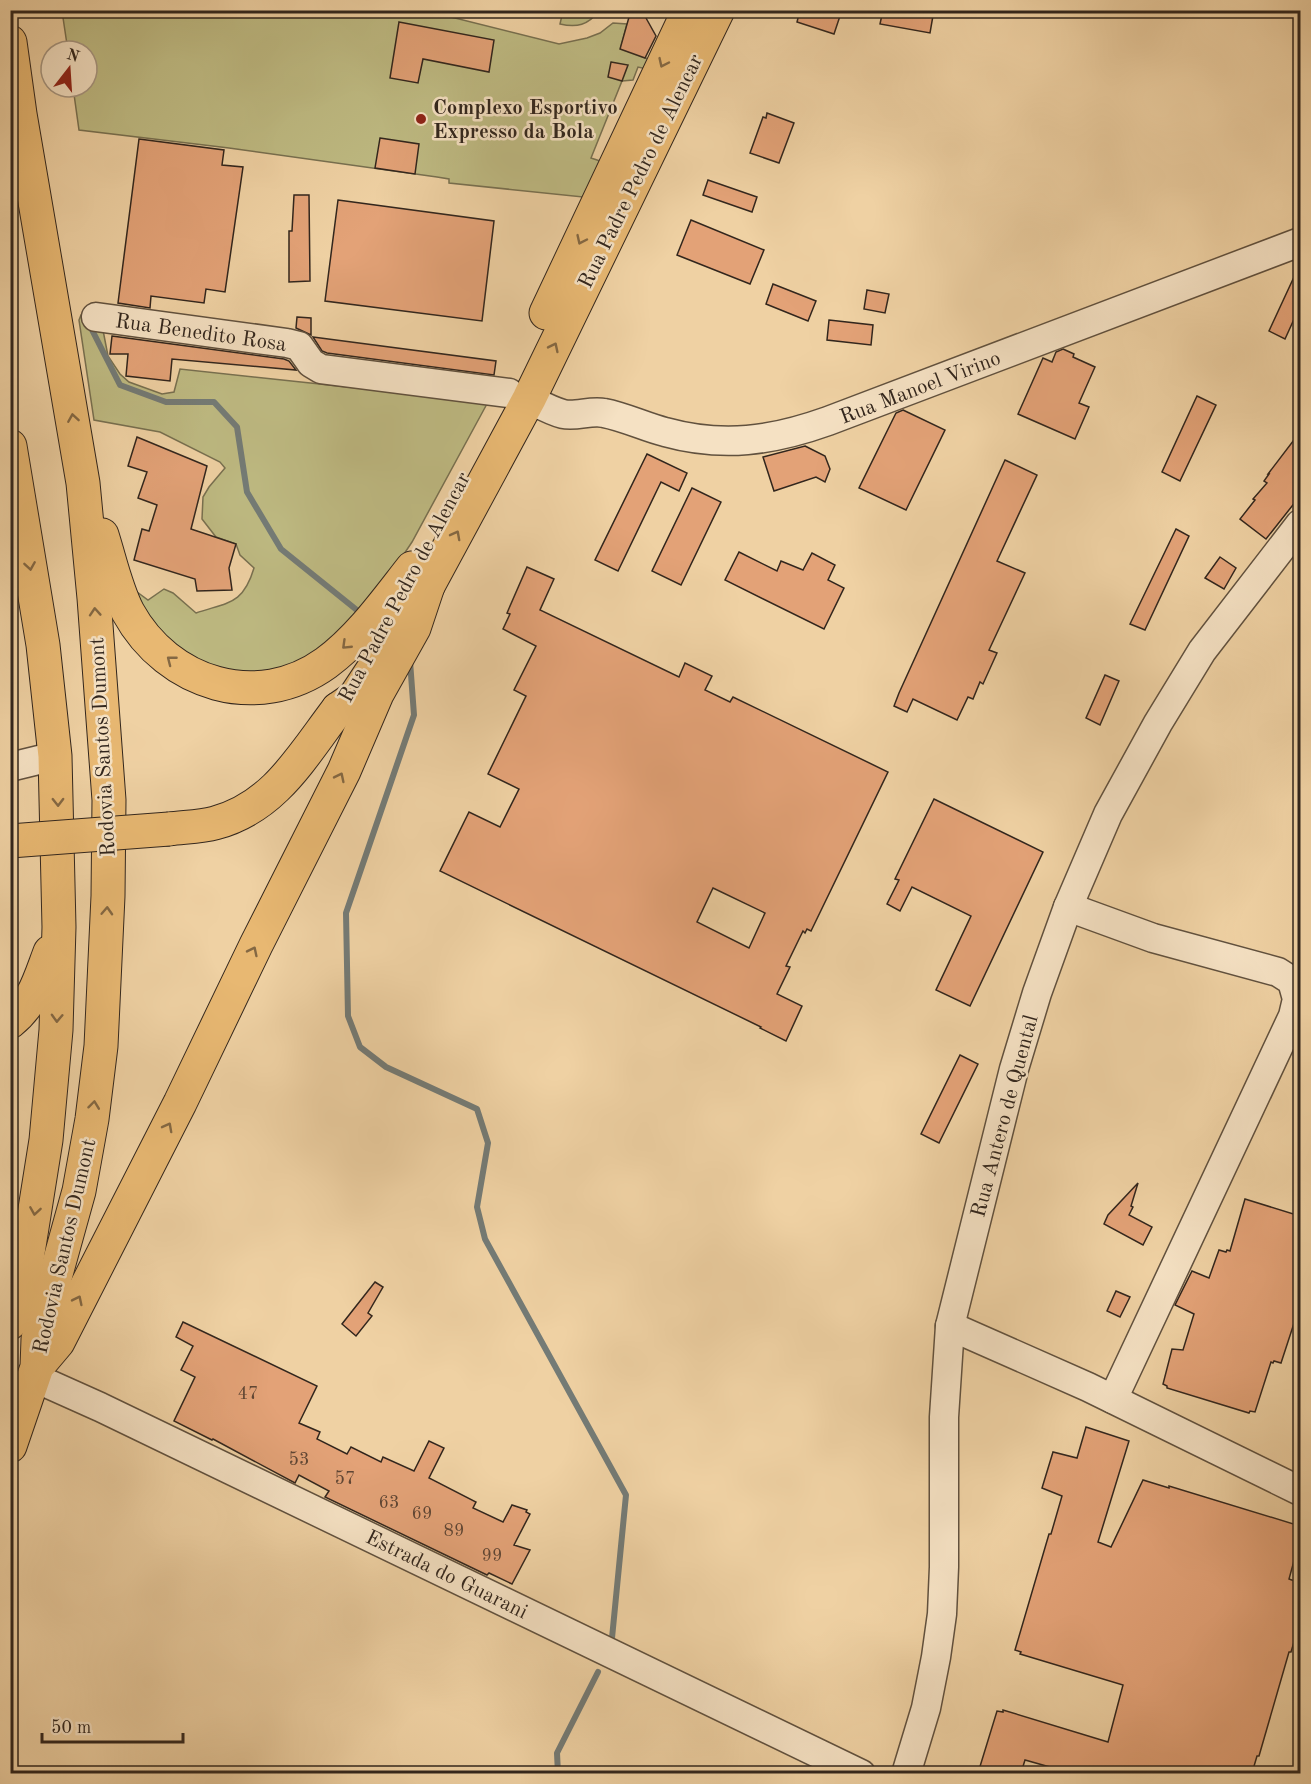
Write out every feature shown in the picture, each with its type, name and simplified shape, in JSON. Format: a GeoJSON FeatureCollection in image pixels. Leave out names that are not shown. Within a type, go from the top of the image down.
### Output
{"type":"FeatureCollection","features":[{"type":"Feature","properties":{"kind":"main road","name":"Rua Padre Pedro de Alencar"},"geometry":{"type":"LineString","coordinates":[[10,841],[169,829],[212,824],[230,819],[267,798],[338,709],[354,698],[519,396],[699,21]]}},
{"type":"Feature","properties":{"kind":"main road","name":"Rodovia Santos Dumont"},"geometry":{"type":"LineString","coordinates":[[10,42],[20,114],[83,483],[109,800],[108,896],[101,1046],[92,1119],[79,1191],[38,1339],[35,1372],[10,1446]]}},
{"type":"Feature","properties":{"kind":"main road","name":"Rodovia Santos Dumont"},"geometry":{"type":"LineString","coordinates":[[10,446],[43,645],[55,756],[59,927],[56,1030],[46,1140],[27,1259],[10,1323]]}},
{"type":"Feature","properties":{"kind":"main road"},"geometry":{"type":"LineString","coordinates":[[83,483],[122,597],[137,627],[171,662],[187,672],[228,687],[270,687],[295,681],[316,670],[329,661],[420,577]]}},
{"type":"Feature","properties":{"kind":"main road"},"geometry":{"type":"LineString","coordinates":[[35,1372],[58,1342],[180,1103],[261,934],[344,771],[377,694],[414,628],[420,577]]}},
{"type":"Feature","properties":{"kind":"main road"},"geometry":{"type":"LineString","coordinates":[[10,1022],[27,1006],[34,994],[59,927]]}},
{"type":"Feature","properties":{"kind":"street","name":"Rua Manoel Virino"},"geometry":{"type":"LineString","coordinates":[[519,396],[563,414],[602,412],[666,433],[702,440],[735,442],[767,439],[828,421],[1300,242]]}},
{"type":"Feature","properties":{"kind":"street","name":"Rua Benedito Rosa"},"geometry":{"type":"LineString","coordinates":[[96,318],[287,343],[299,346],[311,363],[321,369],[519,396]]}},
{"type":"Feature","properties":{"kind":"street","name":"Rua Antero de Quental"},"geometry":{"type":"LineString","coordinates":[[906,1773],[926,1708],[942,1614],[944,1417],[950,1326],[1014,1069],[1068,907],[1108,814],[1186,674],[1300,524]]}},
{"type":"Feature","properties":{"kind":"street"},"geometry":{"type":"LineString","coordinates":[[10,767],[55,756]]}},
{"type":"Feature","properties":{"kind":"street"},"geometry":{"type":"LineString","coordinates":[[1068,907],[1153,938],[1278,972],[1292,981],[1297,999],[1293,1016],[1113,1399]]}},
{"type":"Feature","properties":{"kind":"street"},"geometry":{"type":"LineString","coordinates":[[950,1326],[1113,1399],[1300,1491]]}},
{"type":"Feature","properties":{"kind":"street","name":"Estrada do Guarani"},"geometry":{"type":"LineString","coordinates":[[35,1372],[100,1407],[861,1773]]}},
{"type":"Feature","properties":{"kind":"shaded area"},"geometry":{"type":"Polygon","coordinates":[[[563,10],[599,11],[591,20],[572,26],[560,24],[563,10]]]}},
{"type":"Feature","properties":{"kind":"shaded area","name":"Complexo Esportivo Expresso da Bola"},"geometry":{"type":"Polygon","coordinates":[[[62,11],[427,11],[559,44],[600,33],[613,23],[627,24],[621,47],[648,59],[647,69],[638,67],[633,80],[622,81],[591,158],[600,161],[583,197],[449,183],[449,179],[437,177],[79,130],[75,99],[99,99],[99,39],[66,39],[62,11]]]}},
{"type":"Feature","properties":{"kind":"shaded area"},"geometry":{"type":"Polygon","coordinates":[[[81,315],[91,315],[102,325],[108,356],[120,374],[129,382],[162,394],[174,392],[180,369],[488,402],[412,542],[358,623],[271,682],[186,659],[128,593],[137,592],[148,600],[164,589],[173,593],[196,613],[226,604],[239,596],[250,580],[254,568],[240,555],[236,544],[216,537],[202,519],[203,497],[225,468],[220,462],[160,432],[94,420],[79,320],[81,315]]]}},
{"type":"Feature","properties":{"kind":"building"},"geometry":{"type":"Polygon","coordinates":[[[631,10],[648,10],[646,18],[656,36],[645,58],[620,49],[631,10]]]}},
{"type":"Feature","properties":{"kind":"building"},"geometry":{"type":"Polygon","coordinates":[[[800,10],[825,10],[840,16],[834,34],[797,22],[800,10]]]}},
{"type":"Feature","properties":{"kind":"building"},"geometry":{"type":"Polygon","coordinates":[[[883,10],[934,10],[930,33],[880,24],[883,10]]]}},
{"type":"Feature","properties":{"kind":"building"},"geometry":{"type":"Polygon","coordinates":[[[399,22],[494,40],[489,72],[423,59],[418,83],[390,78],[399,22]]]}},
{"type":"Feature","properties":{"kind":"building"},"geometry":{"type":"Polygon","coordinates":[[[611,62],[628,65],[622,81],[608,77],[611,62]]]}},
{"type":"Feature","properties":{"kind":"building"},"geometry":{"type":"Polygon","coordinates":[[[767,113],[794,123],[779,163],[750,153],[763,117],[766,118],[767,113]]]}},
{"type":"Feature","properties":{"kind":"building"},"geometry":{"type":"Polygon","coordinates":[[[380,138],[419,144],[415,174],[375,168],[380,138]]]}},
{"type":"Feature","properties":{"kind":"building"},"geometry":{"type":"Polygon","coordinates":[[[139,139],[224,150],[222,165],[243,167],[225,292],[206,289],[204,303],[151,296],[150,308],[118,303],[139,139]]]}},
{"type":"Feature","properties":{"kind":"building"},"geometry":{"type":"Polygon","coordinates":[[[708,180],[757,197],[752,212],[703,195],[708,180]]]}},
{"type":"Feature","properties":{"kind":"building"},"geometry":{"type":"Polygon","coordinates":[[[294,195],[309,195],[310,281],[289,282],[289,231],[292,231],[294,195]]]}},
{"type":"Feature","properties":{"kind":"building"},"geometry":{"type":"Polygon","coordinates":[[[338,200],[494,221],[482,321],[325,301],[338,200]]]}},
{"type":"Feature","properties":{"kind":"building"},"geometry":{"type":"Polygon","coordinates":[[[691,220],[764,250],[750,284],[677,255],[691,220]]]}},
{"type":"Feature","properties":{"kind":"building"},"geometry":{"type":"Polygon","coordinates":[[[1300,264],[1300,306],[1285,339],[1269,331],[1300,264]]]}},
{"type":"Feature","properties":{"kind":"building"},"geometry":{"type":"Polygon","coordinates":[[[773,284],[816,301],[808,321],[766,304],[773,284]]]}},
{"type":"Feature","properties":{"kind":"building"},"geometry":{"type":"Polygon","coordinates":[[[867,290],[889,294],[885,313],[864,309],[867,290]]]}},
{"type":"Feature","properties":{"kind":"building"},"geometry":{"type":"Polygon","coordinates":[[[297,317],[311,318],[311,335],[296,328],[297,317]]]}},
{"type":"Feature","properties":{"kind":"building"},"geometry":{"type":"Polygon","coordinates":[[[829,320],[873,325],[871,345],[827,340],[829,320]]]}},
{"type":"Feature","properties":{"kind":"building"},"geometry":{"type":"Polygon","coordinates":[[[112,336],[284,359],[289,361],[296,370],[172,359],[170,381],[126,376],[128,354],[110,354],[112,336]]]}},
{"type":"Feature","properties":{"kind":"building"},"geometry":{"type":"Polygon","coordinates":[[[313,337],[496,361],[494,375],[327,353],[322,351],[313,337]]]}},
{"type":"Feature","properties":{"kind":"building"},"geometry":{"type":"Polygon","coordinates":[[[1063,349],[1074,354],[1073,357],[1095,367],[1079,403],[1089,407],[1075,439],[1018,414],[1043,358],[1052,362],[1056,352],[1063,349]]]}},
{"type":"Feature","properties":{"kind":"building"},"geometry":{"type":"Polygon","coordinates":[[[1197,396],[1216,405],[1180,481],[1162,472],[1197,396]]]}},
{"type":"Feature","properties":{"kind":"building"},"geometry":{"type":"Polygon","coordinates":[[[903,410],[945,430],[906,510],[859,488],[896,413],[903,410]]]}},
{"type":"Feature","properties":{"kind":"building"},"geometry":{"type":"Polygon","coordinates":[[[1300,432],[1300,496],[1266,539],[1240,519],[1267,483],[1264,481],[1268,474],[1300,432]]]}},
{"type":"Feature","properties":{"kind":"building"},"geometry":{"type":"Polygon","coordinates":[[[137,437],[207,466],[191,529],[236,544],[229,568],[232,590],[197,591],[195,579],[134,560],[142,529],[149,531],[157,505],[138,498],[147,472],[128,466],[137,437]]]}},
{"type":"Feature","properties":{"kind":"building"},"geometry":{"type":"Polygon","coordinates":[[[805,446],[825,456],[830,469],[825,482],[816,477],[774,491],[763,457],[805,446]]]}},
{"type":"Feature","properties":{"kind":"building"},"geometry":{"type":"Polygon","coordinates":[[[647,454],[687,473],[679,491],[661,482],[618,571],[595,560],[647,454]]]}},
{"type":"Feature","properties":{"kind":"building"},"geometry":{"type":"Polygon","coordinates":[[[1005,460],[1037,475],[997,561],[1025,573],[989,650],[997,653],[983,684],[980,682],[973,699],[968,697],[957,720],[913,699],[907,712],[894,706],[899,693],[1005,460]]]}},
{"type":"Feature","properties":{"kind":"building"},"geometry":{"type":"Polygon","coordinates":[[[692,488],[721,502],[681,585],[652,571],[692,488]]]}},
{"type":"Feature","properties":{"kind":"building"},"geometry":{"type":"Polygon","coordinates":[[[1176,529],[1189,536],[1145,630],[1130,624],[1176,529]]]}},
{"type":"Feature","properties":{"kind":"building"},"geometry":{"type":"Polygon","coordinates":[[[739,552],[777,571],[781,561],[803,570],[812,553],[835,565],[828,580],[844,588],[824,629],[725,580],[739,552]]]}},
{"type":"Feature","properties":{"kind":"building"},"geometry":{"type":"Polygon","coordinates":[[[1220,557],[1236,568],[1224,589],[1205,578],[1220,557]]]}},
{"type":"Feature","properties":{"kind":"building"},"geometry":{"type":"Polygon","coordinates":[[[527,567],[554,579],[540,610],[679,677],[685,663],[712,676],[705,690],[730,702],[733,697],[888,772],[811,931],[807,929],[805,933],[803,931],[786,966],[790,967],[777,994],[802,1006],[786,1041],[440,871],[469,812],[500,827],[519,789],[488,774],[526,696],[514,690],[536,646],[503,629],[510,614],[507,613],[527,567]],[[713,888],[697,922],[749,948],[765,913],[713,888]]]}},
{"type":"Feature","properties":{"kind":"building"},"geometry":{"type":"Polygon","coordinates":[[[1105,675],[1119,681],[1100,725],[1086,718],[1105,675]]]}},
{"type":"Feature","properties":{"kind":"building"},"geometry":{"type":"Polygon","coordinates":[[[934,799],[1043,852],[970,1006],[936,990],[971,916],[912,887],[900,911],[887,904],[899,880],[895,879],[934,799]]]}},
{"type":"Feature","properties":{"kind":"building"},"geometry":{"type":"Polygon","coordinates":[[[960,1055],[978,1064],[939,1143],[921,1134],[960,1055]]]}},
{"type":"Feature","properties":{"kind":"building"},"geometry":{"type":"Polygon","coordinates":[[[1138,1183],[1129,1215],[1152,1227],[1143,1245],[1104,1224],[1108,1215],[1138,1183]]]}},
{"type":"Feature","properties":{"kind":"building"},"geometry":{"type":"Polygon","coordinates":[[[1245,1199],[1300,1216],[1300,1305],[1281,1363],[1271,1362],[1255,1412],[1250,1411],[1249,1413],[1167,1388],[1163,1384],[1172,1349],[1183,1350],[1194,1314],[1175,1305],[1192,1271],[1209,1278],[1219,1250],[1230,1251],[1245,1199]]]}},
{"type":"Feature","properties":{"kind":"building"},"geometry":{"type":"Polygon","coordinates":[[[375,1282],[383,1287],[368,1313],[372,1316],[356,1336],[342,1324],[375,1282]]]}},
{"type":"Feature","properties":{"kind":"building"},"geometry":{"type":"Polygon","coordinates":[[[1116,1291],[1130,1297],[1120,1317],[1107,1311],[1116,1291]]]}},
{"type":"Feature","properties":{"kind":"building"},"geometry":{"type":"Polygon","coordinates":[[[183,1322],[317,1386],[299,1423],[320,1432],[317,1439],[347,1454],[351,1447],[381,1462],[383,1457],[414,1471],[429,1441],[444,1448],[429,1478],[476,1502],[473,1508],[503,1522],[512,1505],[527,1510],[526,1512],[530,1514],[514,1545],[530,1550],[512,1584],[489,1573],[487,1575],[325,1497],[329,1491],[299,1475],[295,1483],[174,1421],[195,1377],[181,1370],[193,1346],[176,1337],[183,1322]]]}},
{"type":"Feature","properties":{"kind":"building"},"geometry":{"type":"Polygon","coordinates":[[[1086,1427],[1129,1441],[1098,1542],[1111,1547],[1143,1480],[1300,1526],[1300,1539],[1289,1579],[1300,1583],[1300,1622],[1252,1773],[1071,1773],[1025,1760],[1021,1773],[978,1773],[997,1711],[1003,1712],[1003,1710],[1108,1742],[1123,1685],[1020,1654],[1021,1652],[1015,1650],[1062,1496],[1042,1488],[1053,1452],[1077,1458],[1086,1427]]]}},
{"type":"Feature","properties":{"kind":"waterway"},"geometry":{"type":"LineString","coordinates":[[88,322],[120,385],[166,402],[214,402],[237,427],[247,492],[281,549],[363,615]]}},
{"type":"Feature","properties":{"kind":"waterway"},"geometry":{"type":"LineString","coordinates":[[410,661],[414,715],[346,913],[348,1016],[360,1047],[386,1067],[477,1109],[488,1143],[477,1207],[485,1239],[626,1495],[612,1638]]}},
{"type":"Feature","properties":{"kind":"waterway"},"geometry":{"type":"LineString","coordinates":[[558,1774],[557,1753],[598,1672]]}},
{"type":"Feature","properties":{"kind":"place","name":"Complexo Esportivo Expresso da Bola"},"geometry":{"type":"Point","coordinates":[421,119]}}]}
